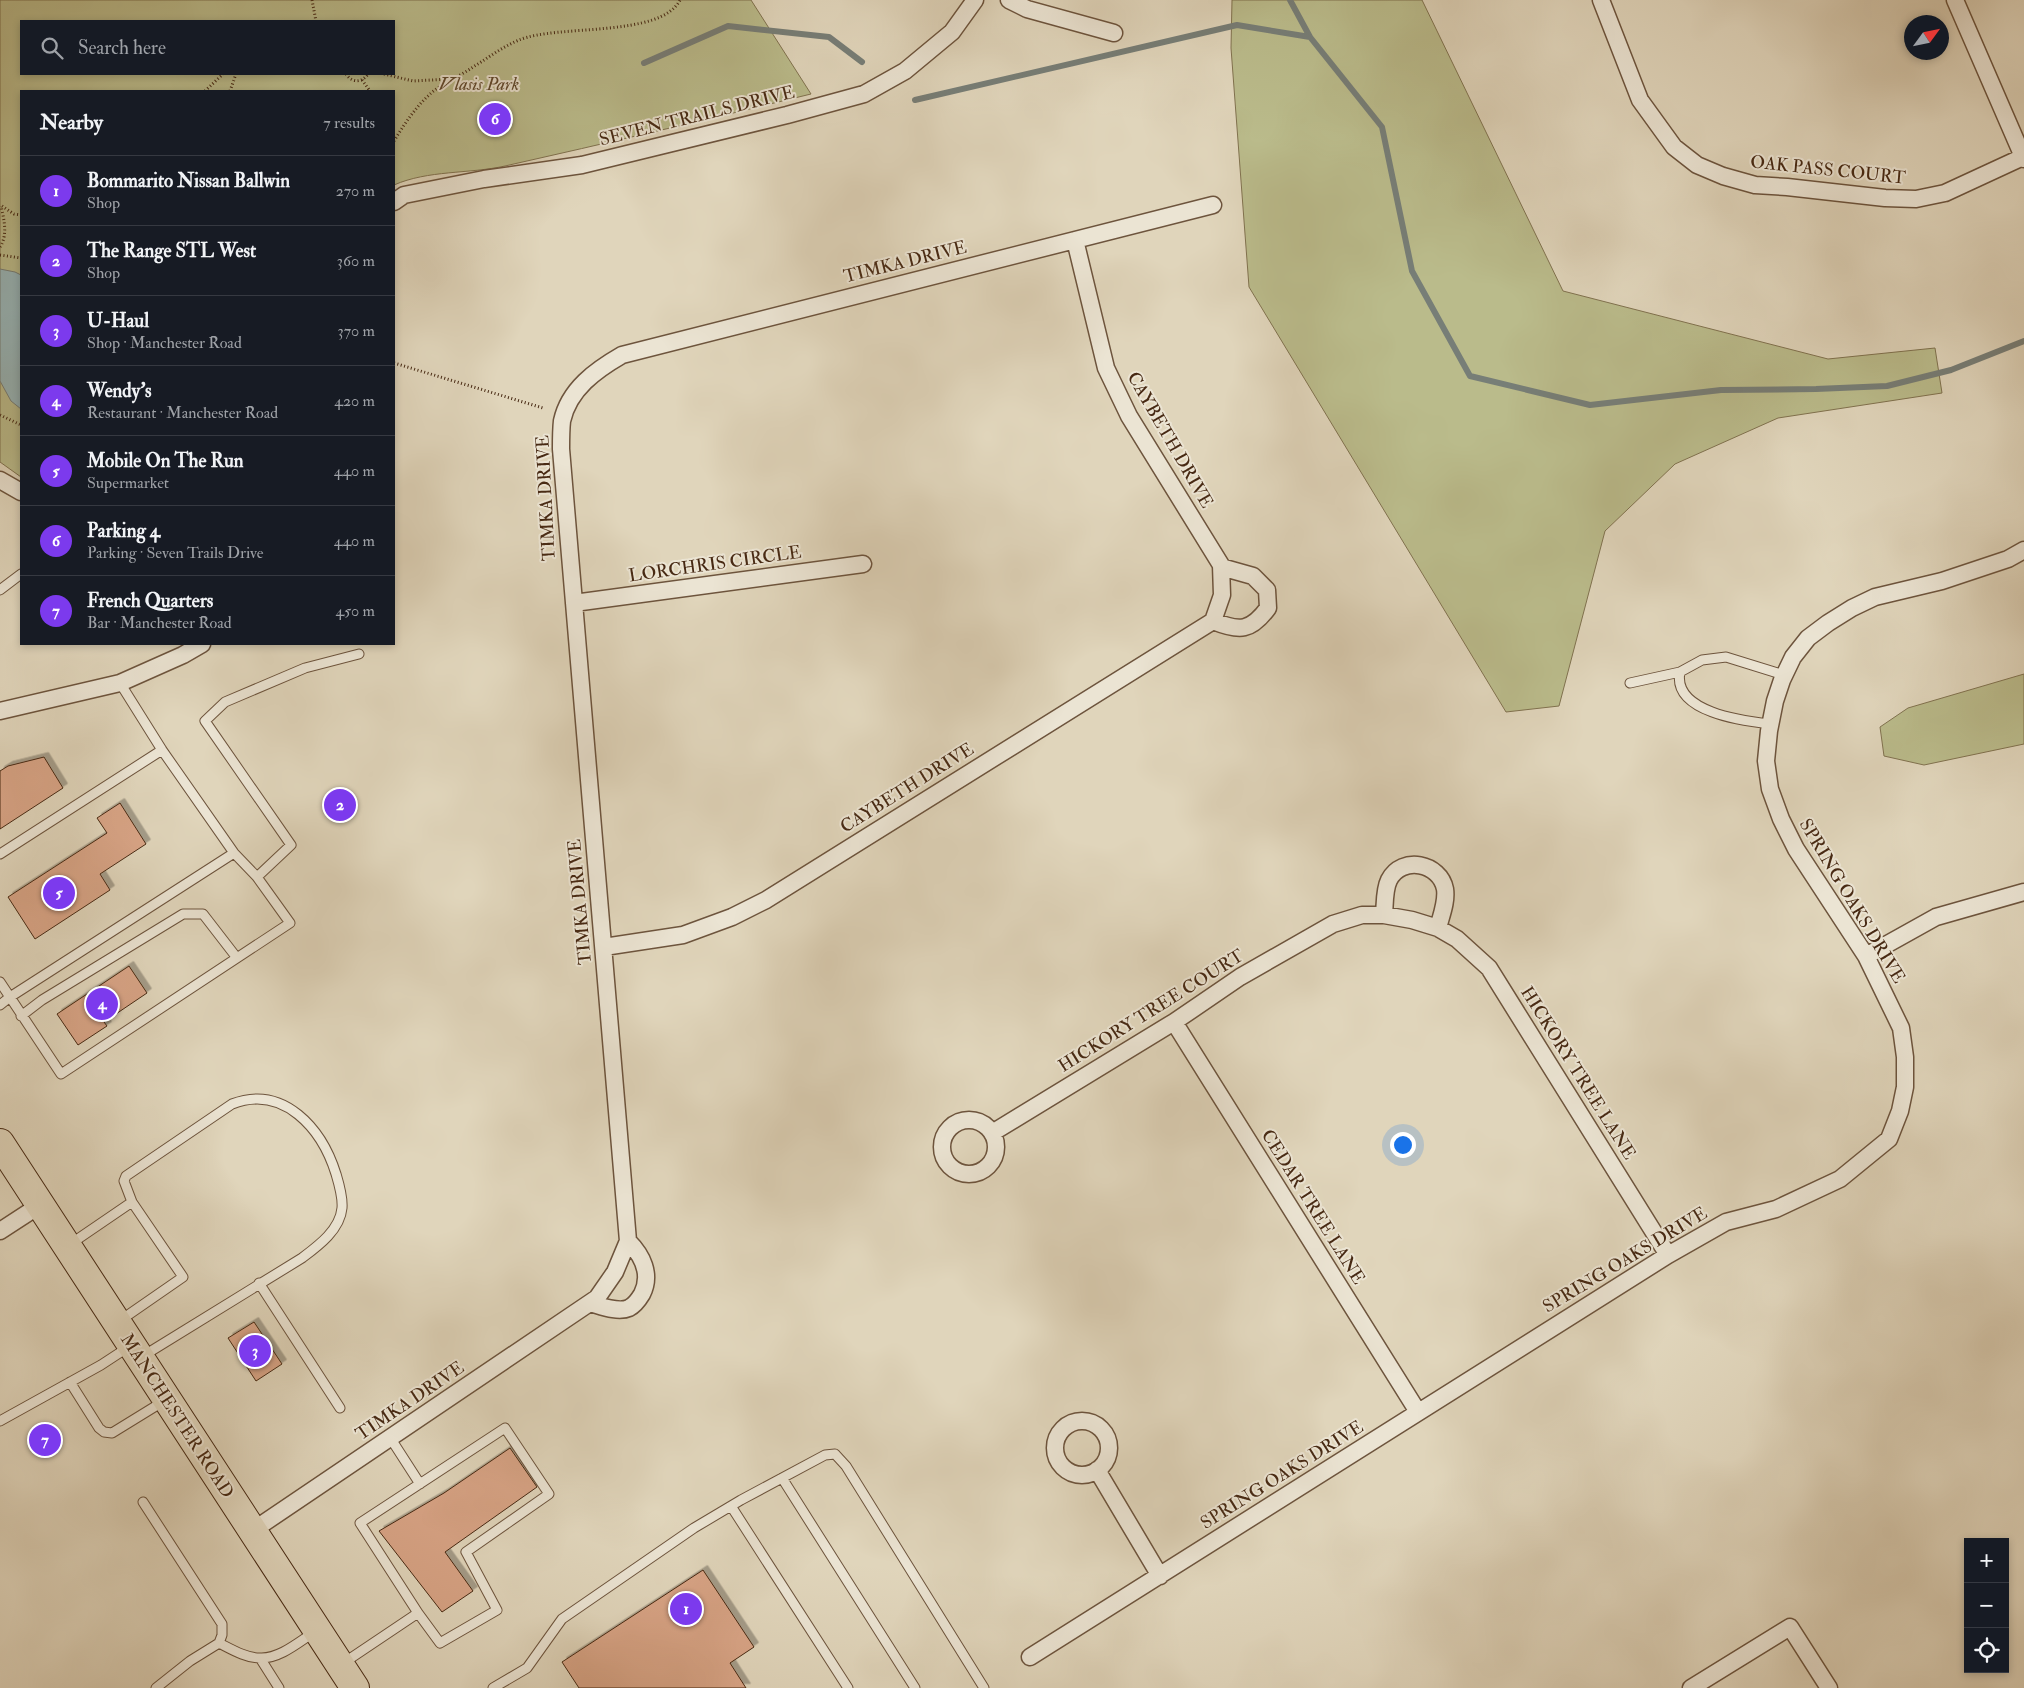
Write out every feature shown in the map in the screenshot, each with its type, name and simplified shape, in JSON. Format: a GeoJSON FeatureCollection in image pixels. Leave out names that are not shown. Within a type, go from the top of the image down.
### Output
{"type":"FeatureCollection","features":[{"type":"Feature","properties":{"kind":"highway","name":"MANCHESTER ROAD"},"geometry":{"type":"LineString","coordinates":[[0,1143],[347,1677]]}},
{"type":"Feature","properties":{"kind":"street","name":"SEVEN TRAILS DRIVE"},"geometry":{"type":"LineString","coordinates":[[395,201],[404,195],[484,179],[582,165],[787,116],[864,94],[906,71],[952,32],[975,0]]}},
{"type":"Feature","properties":{"kind":"street"},"geometry":{"type":"LineString","coordinates":[[1008,0],[1027,9],[1114,34]]}},
{"type":"Feature","properties":{"kind":"street","name":"OAK PASS COURT"},"geometry":{"type":"LineString","coordinates":[[1601,0],[1640,100],[1674,147],[1697,164],[1724,176],[1755,185],[1885,198],[1916,199],[1945,193],[2024,158]]}},
{"type":"Feature","properties":{"kind":"street"},"geometry":{"type":"LineString","coordinates":[[1955,0],[2024,158]]}},
{"type":"Feature","properties":{"kind":"street","name":"TIMKA DRIVE"},"geometry":{"type":"LineString","coordinates":[[252,1531],[597,1298],[616,1272],[628,1241],[561,449],[562,420],[570,399],[584,381],[602,366],[622,355],[1213,204]]}},
{"type":"Feature","properties":{"kind":"street","name":"CAYBETH DRIVE"},"geometry":{"type":"LineString","coordinates":[[604,948],[683,935],[732,917],[766,900],[1213,621],[1222,594],[1221,567],[1129,416],[1106,368],[1075,240]]}},
{"type":"Feature","properties":{"kind":"street"},"geometry":{"type":"LineString","coordinates":[[0,480],[20,491]]}},
{"type":"Feature","properties":{"kind":"street","name":"SPRING OAKS DRIVE"},"geometry":{"type":"LineString","coordinates":[[1030,1657],[1668,1255],[1726,1222],[1776,1209],[1840,1179],[1889,1139],[1900,1111],[1905,1087],[1905,1057],[1901,1028],[1866,956],[1796,848],[1781,819],[1770,789],[1766,761],[1770,724],[1775,701],[1784,675],[1793,657],[1808,638],[1852,608],[1875,597],[1942,581],[1979,569],[2024,550]]}},
{"type":"Feature","properties":{"kind":"street","name":"LORCHRIS CIRCLE"},"geometry":{"type":"LineString","coordinates":[[574,603],[863,564]]}},
{"type":"Feature","properties":{"kind":"street"},"geometry":{"type":"LineString","coordinates":[[1213,621],[1226,626],[1241,628],[1258,623],[1268,608],[1267,590],[1253,576],[1221,567]]}},
{"type":"Feature","properties":{"kind":"street"},"geometry":{"type":"LineString","coordinates":[[0,711],[120,683],[183,655],[200,645]]}},
{"type":"Feature","properties":{"kind":"street"},"geometry":{"type":"LineString","coordinates":[[1384,915],[1390,878],[1397,870],[1417,864],[1428,867],[1443,881],[1446,891],[1445,902],[1438,928]]}},
{"type":"Feature","properties":{"kind":"street"},"geometry":{"type":"LineString","coordinates":[[1866,956],[1936,917],[2024,892]]}},
{"type":"Feature","properties":{"kind":"street","name":"HICKORY TREE LANE"},"geometry":{"type":"LineString","coordinates":[[1333,924],[1362,915],[1384,915],[1412,920],[1438,928],[1457,939],[1489,968],[1668,1255]]}},
{"type":"Feature","properties":{"kind":"street","name":"HICKORY TREE COURT"},"geometry":{"type":"LineString","coordinates":[[992,1133],[1174,1022],[1240,977],[1333,924]]}},
{"type":"Feature","properties":{"kind":"street","name":"CEDAR TREE LANE"},"geometry":{"type":"LineString","coordinates":[[1174,1022],[1418,1412]]}},
{"type":"Feature","properties":{"kind":"street"},"geometry":{"type":"LineString","coordinates":[[0,1231],[40,1204]]}},
{"type":"Feature","properties":{"kind":"street"},"geometry":{"type":"LineString","coordinates":[[590,1303],[613,1309],[628,1309],[638,1301],[645,1287],[646,1268],[638,1252],[628,1241]]}},
{"type":"Feature","properties":{"kind":"street"},"geometry":{"type":"LineString","coordinates":[[1097,1470],[1160,1576]]}},
{"type":"Feature","properties":{"kind":"street"},"geometry":{"type":"LineString","coordinates":[[1691,1688],[1790,1627],[1829,1688]]}},
{"type":"Feature","properties":{"kind":"lane"},"geometry":{"type":"LineString","coordinates":[[0,590],[20,575]]}},
{"type":"Feature","properties":{"kind":"lane"},"geometry":{"type":"LineString","coordinates":[[257,876],[291,845],[205,721],[225,702],[305,668],[359,654]]}},
{"type":"Feature","properties":{"kind":"lane"},"geometry":{"type":"LineString","coordinates":[[1630,683],[1680,672],[1702,660],[1726,657],[1784,675]]}},
{"type":"Feature","properties":{"kind":"lane"},"geometry":{"type":"LineString","coordinates":[[1680,672],[1679,680],[1683,690],[1695,703],[1708,711],[1733,719],[1770,724]]}},
{"type":"Feature","properties":{"kind":"lane"},"geometry":{"type":"LineString","coordinates":[[0,982],[61,1074],[290,923],[257,876],[234,853],[162,750],[120,683]]}},
{"type":"Feature","properties":{"kind":"lane"},"geometry":{"type":"LineString","coordinates":[[0,854],[162,750]]}},
{"type":"Feature","properties":{"kind":"lane"},"geometry":{"type":"LineString","coordinates":[[0,1005],[234,853]]}},
{"type":"Feature","properties":{"kind":"lane"},"geometry":{"type":"LineString","coordinates":[[22,1016],[42,1000],[183,914],[202,914],[237,958]]}},
{"type":"Feature","properties":{"kind":"lane"},"geometry":{"type":"LineString","coordinates":[[0,1421],[101,1365],[136,1352],[302,1258],[323,1242],[336,1224],[342,1209],[340,1186],[333,1163],[315,1132],[298,1114],[272,1100],[245,1099],[232,1104],[126,1176],[124,1181],[132,1202],[183,1277],[117,1322]]}},
{"type":"Feature","properties":{"kind":"lane"},"geometry":{"type":"LineString","coordinates":[[67,1246],[132,1202]]}},
{"type":"Feature","properties":{"kind":"lane"},"geometry":{"type":"LineString","coordinates":[[259,1283],[340,1408]]}},
{"type":"Feature","properties":{"kind":"lane"},"geometry":{"type":"LineString","coordinates":[[70,1382],[99,1428],[104,1432],[112,1433],[167,1399]]}},
{"type":"Feature","properties":{"kind":"lane"},"geometry":{"type":"LineString","coordinates":[[505,1428],[549,1494],[466,1552],[496,1610],[440,1643],[418,1613],[360,1523],[505,1428]]}},
{"type":"Feature","properties":{"kind":"lane"},"geometry":{"type":"LineString","coordinates":[[390,1439],[420,1484]]}},
{"type":"Feature","properties":{"kind":"lane"},"geometry":{"type":"LineString","coordinates":[[493,1688],[504,1685],[527,1668],[562,1619],[694,1528],[825,1455],[835,1454],[846,1466],[984,1688]]}},
{"type":"Feature","properties":{"kind":"lane"},"geometry":{"type":"LineString","coordinates":[[782,1478],[915,1688]]}},
{"type":"Feature","properties":{"kind":"lane"},"geometry":{"type":"LineString","coordinates":[[143,1502],[222,1624],[222,1635],[219,1643],[190,1661],[158,1685]]}},
{"type":"Feature","properties":{"kind":"lane"},"geometry":{"type":"LineString","coordinates":[[731,1506],[848,1688]]}},
{"type":"Feature","properties":{"kind":"lane"},"geometry":{"type":"LineString","coordinates":[[347,1677],[418,1613]]}},
{"type":"Feature","properties":{"kind":"lane"},"geometry":{"type":"LineString","coordinates":[[219,1643],[244,1654],[260,1658],[273,1656],[287,1650],[317,1631]]}},
{"type":"Feature","properties":{"kind":"lane"},"geometry":{"type":"LineString","coordinates":[[260,1658],[279,1688]]}},
{"type":"Feature","properties":{"kind":"path"},"geometry":{"type":"LineString","coordinates":[[312,0],[316,20]]}},
{"type":"Feature","properties":{"kind":"path"},"geometry":{"type":"LineString","coordinates":[[395,140],[428,96],[452,79],[520,39],[570,30],[631,26],[661,18],[676,8],[680,0]]}},
{"type":"Feature","properties":{"kind":"path"},"geometry":{"type":"LineString","coordinates":[[206,90],[222,75]]}},
{"type":"Feature","properties":{"kind":"path"},"geometry":{"type":"LineString","coordinates":[[230,90],[236,75]]}},
{"type":"Feature","properties":{"kind":"path"},"geometry":{"type":"LineString","coordinates":[[347,75],[352,80],[362,80],[367,75]]}},
{"type":"Feature","properties":{"kind":"path"},"geometry":{"type":"LineString","coordinates":[[388,75],[413,81],[452,79]]}},
{"type":"Feature","properties":{"kind":"path"},"geometry":{"type":"LineString","coordinates":[[362,80],[369,90]]}},
{"type":"Feature","properties":{"kind":"path"},"geometry":{"type":"LineString","coordinates":[[0,205],[14,214],[20,215]]}},
{"type":"Feature","properties":{"kind":"path"},"geometry":{"type":"LineString","coordinates":[[0,205],[4,224],[3,242],[0,246]]}},
{"type":"Feature","properties":{"kind":"path"},"geometry":{"type":"LineString","coordinates":[[0,255],[20,258]]}},
{"type":"Feature","properties":{"kind":"path"},"geometry":{"type":"LineString","coordinates":[[395,362],[543,408]]}},
{"type":"Feature","properties":{"kind":"path"},"geometry":{"type":"LineString","coordinates":[[0,415],[20,425]]}},
{"type":"Feature","properties":{"kind":"green space","name":"Vlasis Park"},"geometry":{"type":"Polygon","coordinates":[[[0,0],[751,0],[811,94],[505,166],[421,177],[395,185],[395,90],[20,90],[20,476],[0,462],[0,0]]]}},
{"type":"Feature","properties":{"kind":"green space"},"geometry":{"type":"Polygon","coordinates":[[[1232,0],[1422,0],[1563,291],[1828,359],[1935,348],[1942,393],[1778,418],[1675,464],[1605,531],[1559,706],[1506,712],[1249,287],[1231,48],[1232,0]]]}},
{"type":"Feature","properties":{"kind":"green space"},"geometry":{"type":"Polygon","coordinates":[[[2024,674],[2024,744],[1924,765],[1884,756],[1880,727],[1908,708],[2024,674]]]}},
{"type":"Feature","properties":{"kind":"water"},"geometry":{"type":"Polygon","coordinates":[[[0,269],[20,274],[20,408],[11,401],[0,381],[0,269]]]}},
{"type":"Feature","properties":{"kind":"building"},"geometry":{"type":"Polygon","coordinates":[[[44,757],[63,788],[0,829],[0,771],[8,766],[44,757]]]}},
{"type":"Feature","properties":{"kind":"building"},"geometry":{"type":"Polygon","coordinates":[[[120,803],[146,844],[100,874],[110,890],[35,939],[8,897],[107,833],[97,818],[120,803]]]}},
{"type":"Feature","properties":{"kind":"building"},"geometry":{"type":"Polygon","coordinates":[[[129,966],[147,993],[104,1022],[107,1026],[78,1045],[57,1014],[129,966]]]}},
{"type":"Feature","properties":{"kind":"building"},"geometry":{"type":"Polygon","coordinates":[[[254,1322],[282,1364],[256,1381],[228,1338],[254,1322]]]}},
{"type":"Feature","properties":{"kind":"building"},"geometry":{"type":"Polygon","coordinates":[[[510,1448],[537,1487],[445,1552],[473,1591],[442,1612],[379,1531],[444,1493],[510,1448]]]}},
{"type":"Feature","properties":{"kind":"building"},"geometry":{"type":"Polygon","coordinates":[[[703,1570],[754,1647],[730,1663],[746,1688],[579,1688],[562,1662],[703,1570]]]}},
{"type":"Feature","properties":{"kind":"waterway"},"geometry":{"type":"LineString","coordinates":[[1290,0],[1310,37]]}},
{"type":"Feature","properties":{"kind":"waterway"},"geometry":{"type":"LineString","coordinates":[[915,100],[1237,25],[1310,37],[1382,127],[1412,271],[1470,376],[1590,405],[1721,390],[1887,386],[1951,370],[2024,341]]}},
{"type":"Feature","properties":{"kind":"waterway"},"geometry":{"type":"LineString","coordinates":[[644,63],[728,26],[829,37],[862,62]]}},
{"type":"Feature","properties":{"kind":"place","name":"Parking 4"},"geometry":{"type":"Point","coordinates":[495,119]}},
{"type":"Feature","properties":{"kind":"place","name":"The Range STL West"},"geometry":{"type":"Point","coordinates":[340,805]}},
{"type":"Feature","properties":{"kind":"place","name":"Mobile On The Run"},"geometry":{"type":"Point","coordinates":[59,893]}},
{"type":"Feature","properties":{"kind":"place","name":"Wendy's"},"geometry":{"type":"Point","coordinates":[102,1004]}},
{"type":"Feature","properties":{"kind":"place","name":"U-Haul"},"geometry":{"type":"Point","coordinates":[255,1351]}},
{"type":"Feature","properties":{"kind":"place","name":"French Quarters"},"geometry":{"type":"Point","coordinates":[45,1440]}},
{"type":"Feature","properties":{"kind":"place","name":"Bommarito Nissan Ballwin"},"geometry":{"type":"Point","coordinates":[686,1609]}}]}
